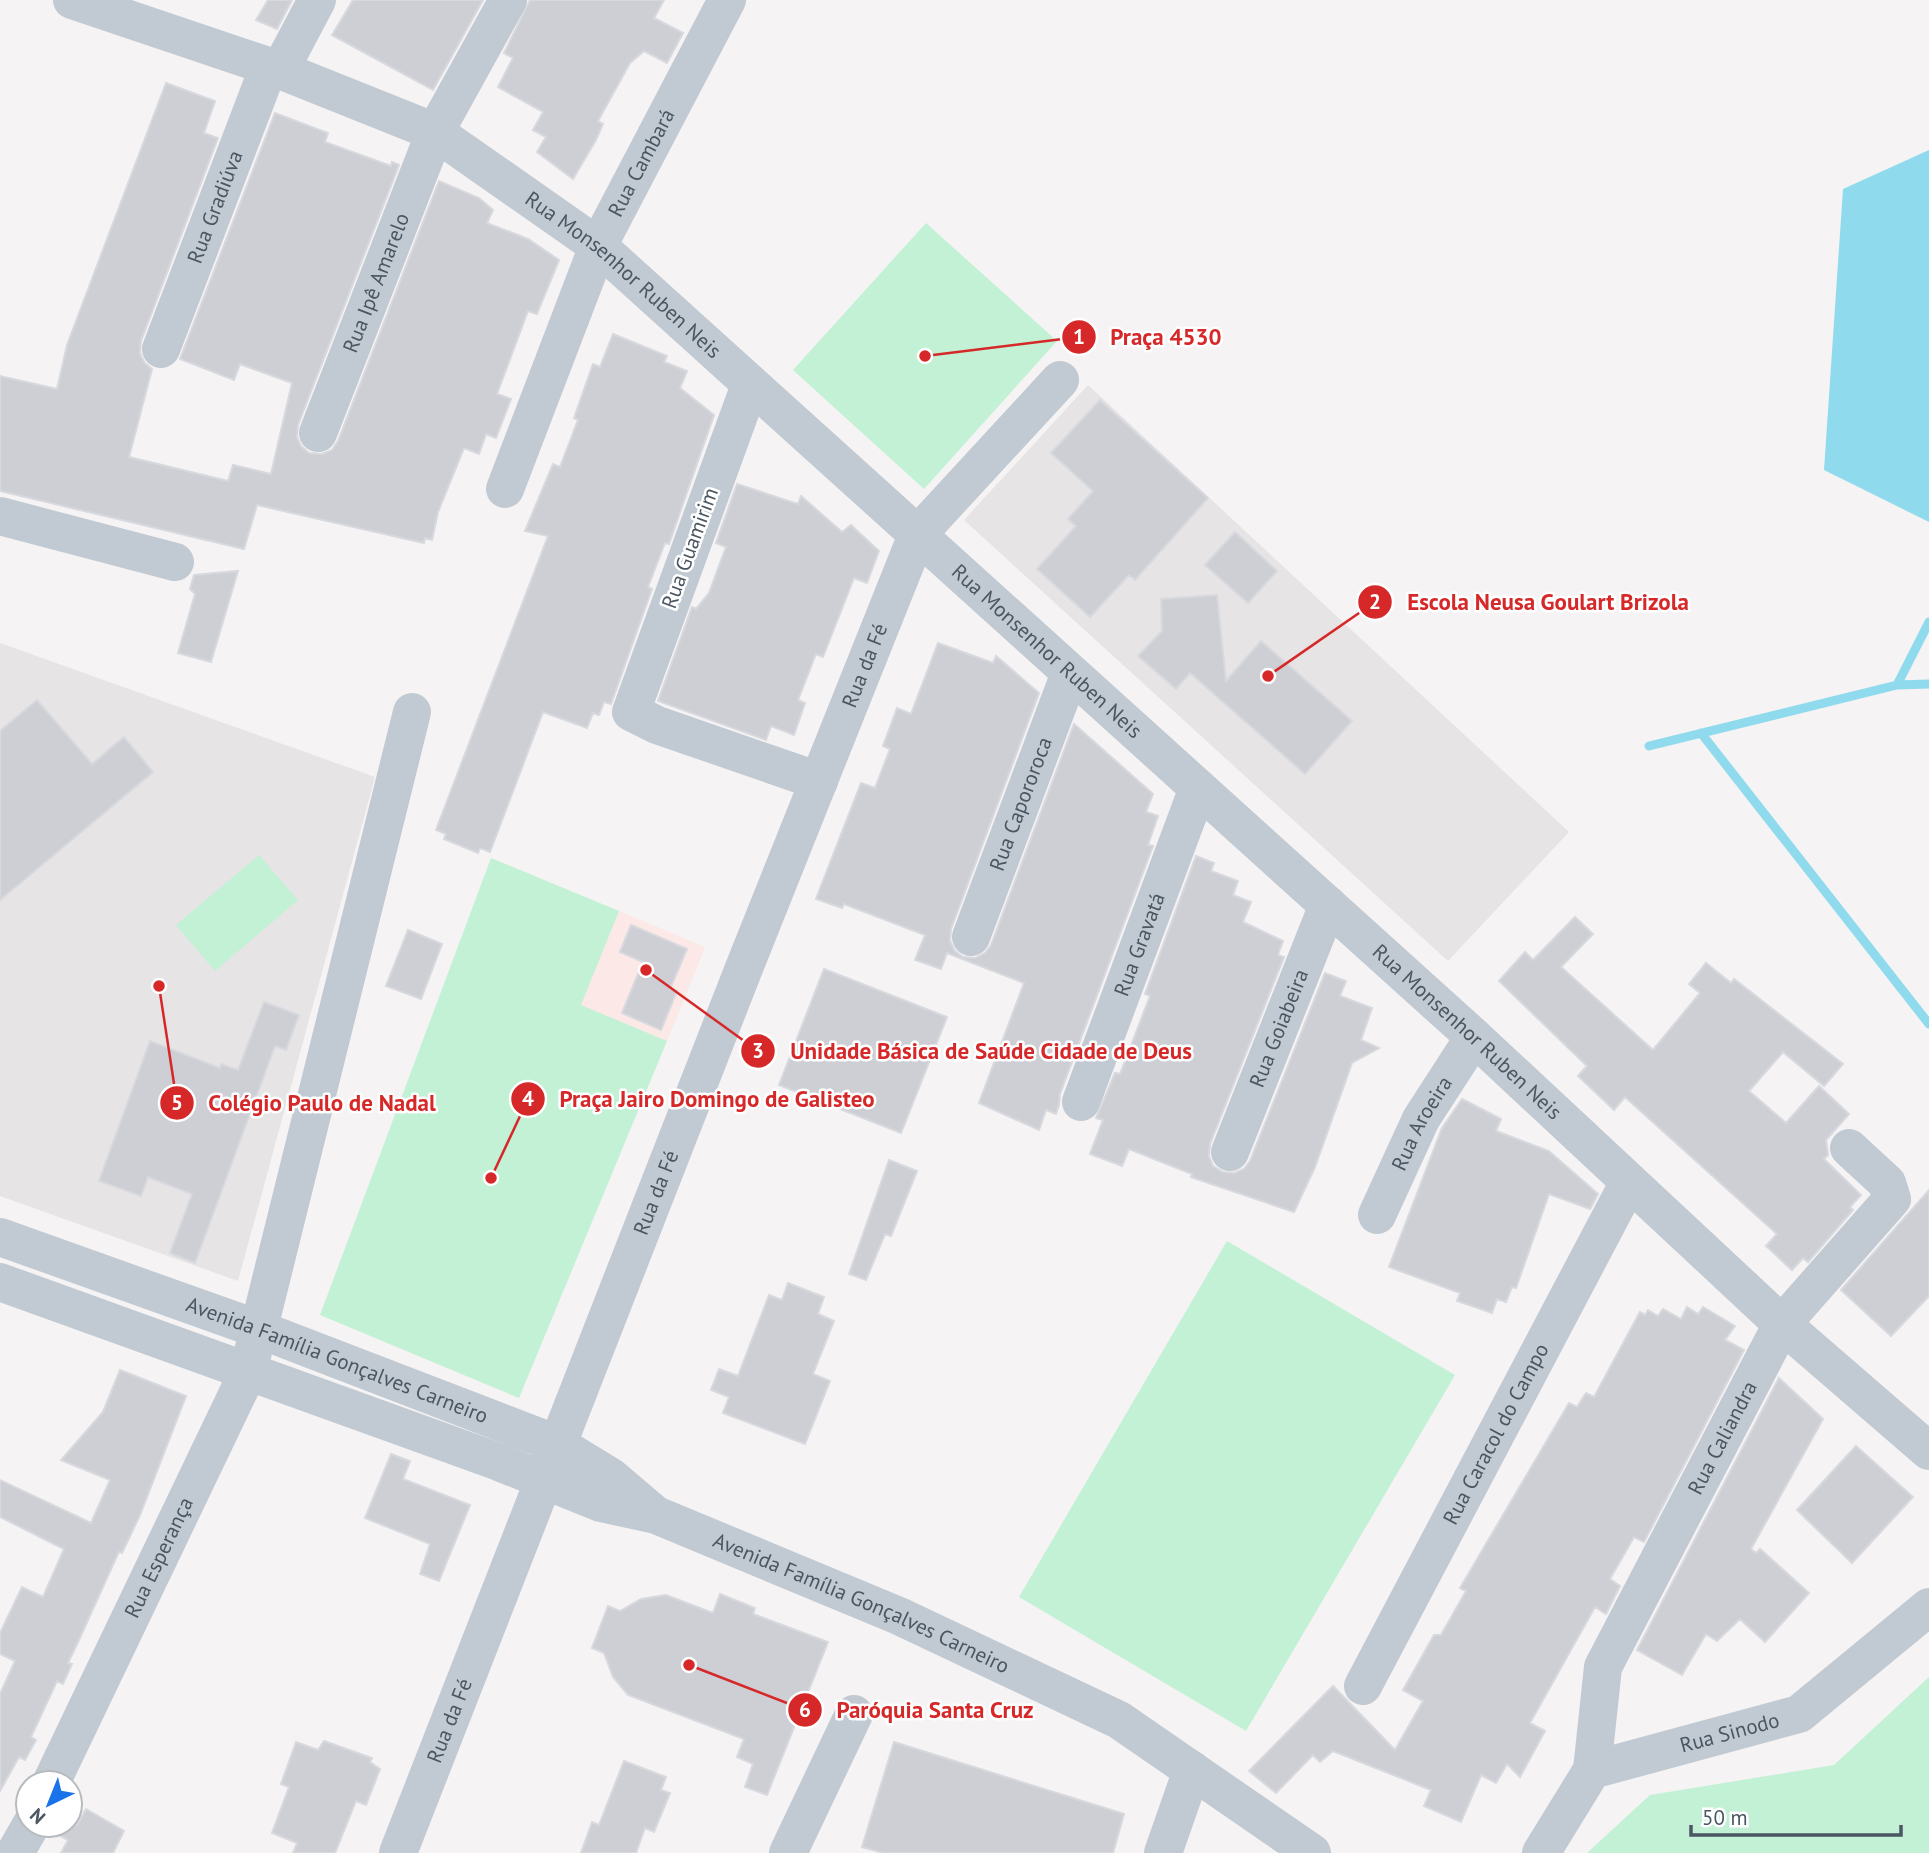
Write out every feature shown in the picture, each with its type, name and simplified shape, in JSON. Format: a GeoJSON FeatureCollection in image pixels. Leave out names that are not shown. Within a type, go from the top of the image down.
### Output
{"type":"FeatureCollection","features":[{"type":"Feature","properties":{"kind":"street","name":"Rua Monsenhor Ruben Neis"},"geometry":{"type":"LineString","coordinates":[[72,0],[274,68],[435,132],[598,246],[1475,1037],[1782,1324],[1929,1451]]}},
{"type":"Feature","properties":{"kind":"street","name":"Rua Gradiúva"},"geometry":{"type":"LineString","coordinates":[[161,349],[274,68],[317,0]]}},
{"type":"Feature","properties":{"kind":"street","name":"Rua Ipê Amarelo"},"geometry":{"type":"LineString","coordinates":[[318,433],[435,132],[508,0]]}},
{"type":"Feature","properties":{"kind":"street","name":"Rua Cambará"},"geometry":{"type":"LineString","coordinates":[[505,489],[598,246],[727,0]]}},
{"type":"Feature","properties":{"kind":"street","name":"Rua da Fé"},"geometry":{"type":"LineString","coordinates":[[398,1853],[917,535],[1060,380]]}},
{"type":"Feature","properties":{"kind":"street","name":"Rua Guamirim"},"geometry":{"type":"LineString","coordinates":[[750,385],[631,712],[657,725],[819,781]]}},
{"type":"Feature","properties":{"kind":"street"},"geometry":{"type":"LineString","coordinates":[[0,516],[175,562]]}},
{"type":"Feature","properties":{"kind":"street","name":"Rua Capororoca"},"geometry":{"type":"LineString","coordinates":[[971,937],[1070,673]]}},
{"type":"Feature","properties":{"kind":"street","name":"Rua Esperança"},"geometry":{"type":"LineString","coordinates":[[58,1769],[248,1372],[412,712]]}},
{"type":"Feature","properties":{"kind":"street","name":"Rua Gravatá"},"geometry":{"type":"LineString","coordinates":[[1081,1102],[1198,788]]}},
{"type":"Feature","properties":{"kind":"street","name":"Rua Goiabeira"},"geometry":{"type":"LineString","coordinates":[[1230,1152],[1328,905]]}},
{"type":"Feature","properties":{"kind":"street","name":"Rua Aroeira"},"geometry":{"type":"LineString","coordinates":[[1377,1215],[1422,1119],[1475,1037]]}},
{"type":"Feature","properties":{"kind":"street","name":"Rua Caliandra"},"geometry":{"type":"LineString","coordinates":[[1592,1770],[1603,1667],[1782,1324],[1892,1199],[1887,1183],[1849,1148]]}},
{"type":"Feature","properties":{"kind":"street","name":"Rua Caracol do Campo"},"geometry":{"type":"LineString","coordinates":[[1363,1686],[1629,1182]]}},
{"type":"Feature","properties":{"kind":"street","name":"Avenida Família Gonçalves Carneiro"},"geometry":{"type":"LineString","coordinates":[[0,1237],[258,1329],[557,1444],[611,1477],[656,1515]]}},
{"type":"Feature","properties":{"kind":"street","name":"Avenida Família Gonçalves Carneiro"},"geometry":{"type":"LineString","coordinates":[[0,1282],[499,1462],[601,1503],[656,1515],[899,1616],[1119,1720],[1312,1853]]}},
{"type":"Feature","properties":{"kind":"street","name":"Rua Sinodo"},"geometry":{"type":"LineString","coordinates":[[1592,1770],[1804,1712],[1929,1607]]}},
{"type":"Feature","properties":{"kind":"street"},"geometry":{"type":"LineString","coordinates":[[788,1853],[854,1714]]}},
{"type":"Feature","properties":{"kind":"street"},"geometry":{"type":"LineString","coordinates":[[1163,1853],[1192,1770]]}},
{"type":"Feature","properties":{"kind":"street"},"geometry":{"type":"LineString","coordinates":[[1541,1853],[1592,1770]]}},
{"type":"Feature","properties":{"kind":"shaded area"},"geometry":{"type":"Polygon","coordinates":[[[1088,385],[1569,832],[1448,961],[964,520],[1088,385]]]}},
{"type":"Feature","properties":{"kind":"shaded area"},"geometry":{"type":"Polygon","coordinates":[[[0,643],[375,777],[238,1281],[0,1196],[0,643]]]}},
{"type":"Feature","properties":{"kind":"shaded area"},"geometry":{"type":"Polygon","coordinates":[[[619,911],[705,947],[667,1041],[580,1005],[619,911]]]}},
{"type":"Feature","properties":{"kind":"green space"},"geometry":{"type":"Polygon","coordinates":[[[926,223],[1057,341],[924,489],[793,370],[926,223]]]}},
{"type":"Feature","properties":{"kind":"green space"},"geometry":{"type":"Polygon","coordinates":[[[259,855],[298,900],[215,971],[176,925],[259,855]]]}},
{"type":"Feature","properties":{"kind":"green space"},"geometry":{"type":"Polygon","coordinates":[[[491,858],[619,911],[581,1005],[667,1041],[519,1398],[320,1315],[491,858]]]}},
{"type":"Feature","properties":{"kind":"green space"},"geometry":{"type":"Polygon","coordinates":[[[1227,1241],[1455,1375],[1246,1731],[1019,1597],[1227,1241]]]}},
{"type":"Feature","properties":{"kind":"green space"},"geometry":{"type":"Polygon","coordinates":[[[1929,1677],[1929,1853],[1587,1853],[1650,1795],[1834,1765],[1929,1677]]]}},
{"type":"Feature","properties":{"kind":"water"},"geometry":{"type":"Polygon","coordinates":[[[1929,150],[1929,522],[1824,470],[1843,189],[1929,150]]]}},
{"type":"Feature","properties":{"kind":"building"},"geometry":{"type":"Polygon","coordinates":[[[268,0],[292,0],[277,29],[256,20],[268,0]]]}},
{"type":"Feature","properties":{"kind":"building"},"geometry":{"type":"Polygon","coordinates":[[[353,0],[483,0],[433,90],[332,35],[353,0]]]}},
{"type":"Feature","properties":{"kind":"building"},"geometry":{"type":"Polygon","coordinates":[[[530,0],[664,0],[654,18],[683,33],[667,63],[644,51],[630,63],[598,121],[603,124],[596,140],[573,179],[537,152],[546,137],[533,130],[543,112],[498,87],[513,58],[504,53],[530,0]]]}},
{"type":"Feature","properties":{"kind":"building"},"geometry":{"type":"Polygon","coordinates":[[[166,83],[215,101],[204,133],[218,138],[141,341],[140,353],[144,362],[152,369],[129,457],[228,481],[233,465],[271,474],[292,383],[240,364],[234,380],[180,359],[275,113],[328,133],[325,142],[391,166],[392,162],[399,165],[298,425],[297,437],[301,446],[309,453],[322,454],[332,450],[338,441],[439,181],[479,198],[493,210],[487,223],[528,239],[559,260],[537,314],[528,311],[497,394],[511,399],[496,438],[486,434],[479,454],[464,448],[438,512],[432,540],[425,538],[424,543],[257,505],[244,549],[0,491],[0,376],[57,389],[67,345],[166,83]]]}},
{"type":"Feature","properties":{"kind":"building"},"geometry":{"type":"Polygon","coordinates":[[[613,334],[667,356],[664,362],[687,371],[680,388],[714,415],[669,544],[665,543],[648,587],[652,589],[611,704],[604,702],[599,715],[593,713],[587,728],[543,712],[490,852],[480,848],[478,853],[444,839],[446,834],[436,830],[548,536],[525,531],[553,464],[560,467],[578,420],[574,418],[593,364],[600,367],[613,334]]]}},
{"type":"Feature","properties":{"kind":"building"},"geometry":{"type":"Polygon","coordinates":[[[1100,400],[1208,498],[1135,580],[1129,575],[1090,617],[1037,569],[1076,526],[1068,519],[1093,491],[1051,453],[1100,400]]]}},
{"type":"Feature","properties":{"kind":"building"},"geometry":{"type":"Polygon","coordinates":[[[737,484],[798,504],[801,496],[842,532],[851,525],[879,551],[867,583],[854,578],[823,657],[816,654],[798,700],[805,703],[794,735],[771,726],[766,740],[658,701],[692,607],[696,609],[709,593],[726,547],[716,543],[737,484]]]}},
{"type":"Feature","properties":{"kind":"building"},"geometry":{"type":"Polygon","coordinates":[[[1235,532],[1277,571],[1248,603],[1205,565],[1235,532]]]}},
{"type":"Feature","properties":{"kind":"building"},"geometry":{"type":"Polygon","coordinates":[[[238,571],[211,662],[178,653],[195,594],[190,589],[194,575],[238,571]]]}},
{"type":"Feature","properties":{"kind":"building"},"geometry":{"type":"Polygon","coordinates":[[[1217,595],[1226,681],[1261,641],[1352,721],[1305,774],[1190,673],[1176,689],[1138,656],[1162,631],[1161,599],[1217,595]]]}},
{"type":"Feature","properties":{"kind":"building"},"geometry":{"type":"Polygon","coordinates":[[[938,643],[993,663],[996,656],[1039,693],[951,929],[950,941],[955,951],[963,957],[975,958],[985,953],[991,945],[1074,724],[1153,794],[1146,812],[1158,816],[1148,845],[1153,846],[1060,1094],[1056,1114],[1046,1110],[1039,1130],[979,1103],[1024,983],[947,953],[941,969],[915,960],[925,935],[844,904],[842,908],[816,899],[861,783],[875,788],[890,749],[883,746],[897,708],[911,714],[938,643]]]}},
{"type":"Feature","properties":{"kind":"building"},"geometry":{"type":"Polygon","coordinates":[[[37,700],[92,764],[124,737],[153,772],[0,900],[0,731],[37,700]]]}},
{"type":"Feature","properties":{"kind":"building"},"geometry":{"type":"Polygon","coordinates":[[[1196,856],[1214,863],[1211,871],[1238,881],[1233,895],[1251,902],[1243,922],[1283,941],[1278,955],[1284,957],[1210,1144],[1209,1156],[1213,1166],[1223,1172],[1234,1173],[1244,1169],[1250,1161],[1325,973],[1346,981],[1340,996],[1372,1008],[1361,1040],[1379,1048],[1352,1063],[1315,1167],[1294,1212],[1191,1177],[1192,1174],[1129,1149],[1122,1166],[1090,1154],[1103,1120],[1096,1118],[1115,1073],[1120,1074],[1150,996],[1145,994],[1196,856]]]}},
{"type":"Feature","properties":{"kind":"building"},"geometry":{"type":"Polygon","coordinates":[[[1575,917],[1593,934],[1561,967],[1653,1050],[1700,993],[1689,984],[1706,963],[1731,983],[1734,979],[1843,1064],[1824,1086],[1783,1052],[1749,1091],[1786,1123],[1819,1086],[1849,1114],[1826,1140],[1828,1155],[1824,1159],[1861,1195],[1850,1207],[1853,1210],[1808,1262],[1803,1258],[1792,1270],[1766,1246],[1777,1234],[1625,1097],[1614,1110],[1578,1076],[1587,1066],[1499,981],[1525,952],[1533,960],[1575,917]]]}},
{"type":"Feature","properties":{"kind":"building"},"geometry":{"type":"Polygon","coordinates":[[[631,925],[687,949],[670,989],[677,991],[661,1030],[622,1013],[643,962],[620,952],[631,925]]]}},
{"type":"Feature","properties":{"kind":"building"},"geometry":{"type":"Polygon","coordinates":[[[408,930],[442,944],[421,999],[386,986],[408,930]]]}},
{"type":"Feature","properties":{"kind":"building"},"geometry":{"type":"Polygon","coordinates":[[[824,969],[947,1017],[901,1133],[779,1085],[824,969]]]}},
{"type":"Feature","properties":{"kind":"building"},"geometry":{"type":"Polygon","coordinates":[[[264,1002],[299,1015],[286,1050],[275,1046],[195,1263],[170,1253],[192,1194],[148,1177],[141,1196],[99,1181],[150,1041],[220,1068],[221,1064],[238,1070],[264,1002]]]}},
{"type":"Feature","properties":{"kind":"building"},"geometry":{"type":"Polygon","coordinates":[[[1462,1099],[1501,1119],[1496,1131],[1549,1151],[1598,1194],[1590,1209],[1549,1194],[1516,1288],[1512,1287],[1506,1302],[1497,1299],[1492,1313],[1457,1301],[1460,1293],[1389,1267],[1442,1128],[1462,1099]]]}},
{"type":"Feature","properties":{"kind":"building"},"geometry":{"type":"Polygon","coordinates":[[[889,1160],[917,1171],[891,1236],[885,1234],[866,1280],[849,1274],[889,1160]]]}},
{"type":"Feature","properties":{"kind":"building"},"geometry":{"type":"Polygon","coordinates":[[[1929,1190],[1929,1296],[1891,1336],[1841,1290],[1929,1190]]]}},
{"type":"Feature","properties":{"kind":"building"},"geometry":{"type":"Polygon","coordinates":[[[788,1283],[824,1297],[818,1314],[834,1321],[813,1374],[830,1381],[805,1444],[723,1413],[729,1397],[711,1390],[719,1369],[738,1376],[769,1295],[782,1300],[788,1283]]]}},
{"type":"Feature","properties":{"kind":"building"},"geometry":{"type":"Polygon","coordinates":[[[1687,1307],[1698,1314],[1703,1307],[1735,1326],[1725,1340],[1744,1350],[1644,1542],[1634,1537],[1610,1579],[1620,1586],[1606,1614],[1595,1607],[1530,1723],[1545,1731],[1520,1777],[1507,1764],[1496,1783],[1481,1775],[1461,1822],[1424,1806],[1431,1790],[1333,1751],[1320,1762],[1313,1755],[1276,1793],[1249,1771],[1333,1686],[1395,1750],[1423,1701],[1403,1690],[1434,1635],[1441,1635],[1466,1591],[1460,1588],[1569,1403],[1577,1407],[1586,1393],[1594,1397],[1640,1312],[1645,1315],[1648,1310],[1658,1316],[1663,1309],[1681,1319],[1687,1307]]]}},
{"type":"Feature","properties":{"kind":"building"},"geometry":{"type":"Polygon","coordinates":[[[120,1370],[186,1396],[140,1515],[122,1553],[119,1552],[117,1556],[68,1663],[72,1664],[63,1684],[57,1681],[31,1737],[36,1740],[25,1760],[19,1757],[0,1791],[0,1694],[15,1661],[0,1654],[0,1633],[22,1587],[43,1597],[64,1549],[0,1517],[0,1480],[91,1523],[110,1480],[61,1460],[103,1412],[120,1370]]]}},
{"type":"Feature","properties":{"kind":"building"},"geometry":{"type":"Polygon","coordinates":[[[1779,1378],[1823,1419],[1751,1549],[1756,1553],[1760,1549],[1809,1593],[1765,1642],[1740,1619],[1717,1641],[1706,1634],[1682,1675],[1637,1650],[1779,1378]]]}},
{"type":"Feature","properties":{"kind":"building"},"geometry":{"type":"Polygon","coordinates":[[[1856,1446],[1913,1497],[1852,1563],[1797,1510],[1856,1446]]]}},
{"type":"Feature","properties":{"kind":"building"},"geometry":{"type":"Polygon","coordinates":[[[391,1454],[410,1461],[403,1479],[470,1505],[439,1581],[420,1574],[430,1544],[365,1518],[391,1454]]]}},
{"type":"Feature","properties":{"kind":"building"},"geometry":{"type":"Polygon","coordinates":[[[720,1594],[755,1608],[753,1614],[828,1642],[767,1795],[745,1787],[753,1764],[737,1757],[744,1739],[628,1695],[613,1677],[604,1653],[592,1648],[608,1606],[620,1611],[641,1599],[666,1595],[713,1613],[720,1594]]]}},
{"type":"Feature","properties":{"kind":"building"},"geometry":{"type":"Polygon","coordinates":[[[324,1741],[372,1758],[370,1762],[380,1769],[366,1805],[356,1801],[335,1853],[293,1853],[297,1843],[272,1833],[289,1787],[281,1784],[296,1742],[318,1750],[324,1741]]]}},
{"type":"Feature","properties":{"kind":"building"},"geometry":{"type":"Polygon","coordinates":[[[894,1742],[1124,1814],[1113,1853],[883,1853],[862,1847],[894,1742]]]}},
{"type":"Feature","properties":{"kind":"building"},"geometry":{"type":"Polygon","coordinates":[[[624,1761],[666,1777],[661,1790],[670,1793],[654,1832],[645,1828],[636,1853],[581,1853],[592,1822],[599,1825],[624,1761]]]}},
{"type":"Feature","properties":{"kind":"building"},"geometry":{"type":"Polygon","coordinates":[[[86,1809],[124,1831],[113,1853],[61,1853],[68,1840],[66,1839],[84,1839],[86,1809]]]}},
{"type":"Feature","properties":{"kind":"waterway"},"geometry":{"type":"LineString","coordinates":[[1897,685],[1929,622]]}},
{"type":"Feature","properties":{"kind":"waterway"},"geometry":{"type":"LineString","coordinates":[[1649,746],[1897,685],[1929,684]]}},
{"type":"Feature","properties":{"kind":"waterway"},"geometry":{"type":"LineString","coordinates":[[1701,733],[1929,1024]]}},
{"type":"Feature","properties":{"kind":"place","name":"Praça 4530"},"geometry":{"type":"Point","coordinates":[925,356]}},
{"type":"Feature","properties":{"kind":"place","name":"Escola Neusa Goulart Brizola"},"geometry":{"type":"Point","coordinates":[1268,676]}},
{"type":"Feature","properties":{"kind":"place","name":"Unidade Básica de Saúde Cidade de Deus"},"geometry":{"type":"Point","coordinates":[646,970]}},
{"type":"Feature","properties":{"kind":"place","name":"Colégio Paulo de Nadal"},"geometry":{"type":"Point","coordinates":[159,986]}},
{"type":"Feature","properties":{"kind":"place","name":"Praça Jairo Domingo de Galisteo"},"geometry":{"type":"Point","coordinates":[491,1178]}},
{"type":"Feature","properties":{"kind":"place","name":"Paróquia Santa Cruz"},"geometry":{"type":"Point","coordinates":[689,1665]}}]}
